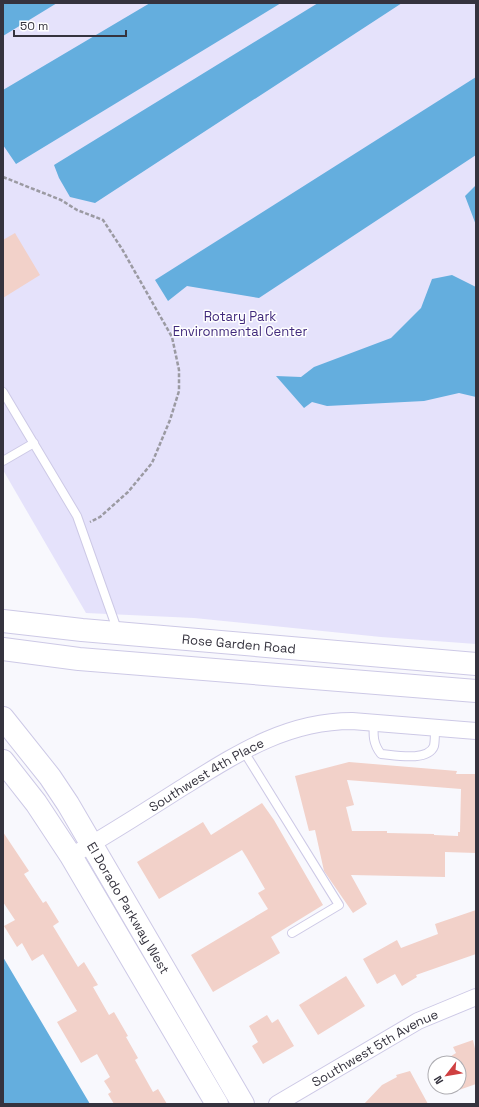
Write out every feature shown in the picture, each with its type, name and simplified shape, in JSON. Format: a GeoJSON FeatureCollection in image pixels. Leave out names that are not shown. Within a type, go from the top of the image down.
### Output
{"type":"FeatureCollection","features":[{"type":"Feature","properties":{"kind":"street","name":"Rose Garden Road"},"geometry":{"type":"LineString","coordinates":[[3,621],[119,633],[476,664]]}},
{"type":"Feature","properties":{"kind":"street"},"geometry":{"type":"LineString","coordinates":[[3,649],[79,659],[476,691]]}},
{"type":"Feature","properties":{"kind":"street","name":"El Dorado Parkway West"},"geometry":{"type":"LineString","coordinates":[[3,718],[50,777],[92,844],[243,1104]]}},
{"type":"Feature","properties":{"kind":"street","name":"Southwest 4th Place"},"geometry":{"type":"LineString","coordinates":[[71,856],[243,750],[276,735],[296,729],[336,721],[374,722]]}},
{"type":"Feature","properties":{"kind":"street"},"geometry":{"type":"LineString","coordinates":[[374,722],[476,731]]}},
{"type":"Feature","properties":{"kind":"street","name":"El Dorado Parkway West"},"geometry":{"type":"LineString","coordinates":[[3,761],[36,803],[71,856],[217,1104]]}},
{"type":"Feature","properties":{"kind":"street","name":"Southwest 5th Avenue"},"geometry":{"type":"LineString","coordinates":[[277,1104],[418,1021],[476,997]]}},
{"type":"Feature","properties":{"kind":"lane"},"geometry":{"type":"LineString","coordinates":[[3,392],[66,496],[82,527],[119,633]]}},
{"type":"Feature","properties":{"kind":"lane"},"geometry":{"type":"LineString","coordinates":[[3,461],[34,443]]}},
{"type":"Feature","properties":{"kind":"lane"},"geometry":{"type":"LineString","coordinates":[[374,722],[373,737],[375,747],[381,754],[420,757],[431,750],[434,746],[435,728]]}},
{"type":"Feature","properties":{"kind":"lane"},"geometry":{"type":"LineString","coordinates":[[243,750],[339,905],[292,933]]}},
{"type":"Feature","properties":{"kind":"path"},"geometry":{"type":"LineString","coordinates":[[3,177],[61,200],[77,210],[103,220],[122,249],[172,337],[179,370],[179,391],[170,420],[152,463],[128,492],[100,517],[82,527]]}},
{"type":"Feature","properties":{"kind":"green space","name":"Rotary Park Environmental Center"},"geometry":{"type":"Polygon","coordinates":[[[3,3],[476,3],[476,644],[381,637],[194,618],[86,613],[3,470],[3,3]]]}},
{"type":"Feature","properties":{"kind":"water"},"geometry":{"type":"Polygon","coordinates":[[[3,3],[57,3],[3,36],[3,3]]]}},
{"type":"Feature","properties":{"kind":"water"},"geometry":{"type":"Polygon","coordinates":[[[150,3],[281,3],[16,164],[3,145],[3,90],[150,3]]]}},
{"type":"Feature","properties":{"kind":"water"},"geometry":{"type":"Polygon","coordinates":[[[318,3],[402,3],[95,203],[70,197],[59,178],[54,165],[318,3]]]}},
{"type":"Feature","properties":{"kind":"water"},"geometry":{"type":"Polygon","coordinates":[[[476,77],[476,155],[259,298],[187,286],[168,301],[155,280],[476,77]]]}},
{"type":"Feature","properties":{"kind":"water"},"geometry":{"type":"Polygon","coordinates":[[[476,185],[476,225],[465,196],[476,185]]]}},
{"type":"Feature","properties":{"kind":"water"},"geometry":{"type":"Polygon","coordinates":[[[452,275],[476,287],[476,397],[459,393],[424,401],[327,406],[312,402],[304,408],[276,376],[301,377],[314,367],[391,338],[421,308],[432,279],[452,275]]]}},
{"type":"Feature","properties":{"kind":"water"},"geometry":{"type":"Polygon","coordinates":[[[3,957],[90,1104],[3,1104],[3,957]]]}},
{"type":"Feature","properties":{"kind":"building"},"geometry":{"type":"Polygon","coordinates":[[[15,233],[40,275],[3,298],[3,240],[15,233]]]}},
{"type":"Feature","properties":{"kind":"building"},"geometry":{"type":"Polygon","coordinates":[[[349,762],[457,771],[456,774],[476,774],[476,853],[445,852],[445,877],[351,875],[367,904],[353,913],[324,871],[315,830],[309,831],[295,776],[349,762]],[[347,780],[354,805],[346,807],[352,831],[387,831],[387,833],[458,836],[458,832],[460,832],[461,789],[347,780]]]}},
{"type":"Feature","properties":{"kind":"building"},"geometry":{"type":"Polygon","coordinates":[[[262,803],[274,820],[323,905],[271,937],[280,953],[213,992],[191,955],[268,909],[258,893],[265,889],[247,858],[242,850],[159,899],[137,862],[203,822],[211,835],[262,803]]]}},
{"type":"Feature","properties":{"kind":"building"},"geometry":{"type":"Polygon","coordinates":[[[3,832],[29,871],[24,874],[43,903],[46,901],[59,922],[53,926],[78,967],[84,962],[98,985],[93,987],[109,1015],[114,1012],[128,1036],[126,1037],[138,1058],[135,1060],[153,1092],[158,1089],[167,1104],[114,1104],[108,1094],[111,1092],[104,1081],[110,1077],[97,1054],[81,1063],[57,1022],[77,1011],[43,954],[32,961],[22,943],[17,947],[4,926],[15,920],[3,902],[3,832]]]}},
{"type":"Feature","properties":{"kind":"building"},"geometry":{"type":"Polygon","coordinates":[[[476,910],[476,954],[416,975],[417,977],[402,986],[395,974],[377,984],[363,959],[397,940],[401,948],[438,934],[435,924],[476,910]]]}},
{"type":"Feature","properties":{"kind":"building"},"geometry":{"type":"Polygon","coordinates":[[[346,976],[365,1006],[318,1035],[299,1005],[346,976]]]}},
{"type":"Feature","properties":{"kind":"building"},"geometry":{"type":"Polygon","coordinates":[[[267,1015],[272,1023],[278,1019],[294,1046],[263,1064],[252,1046],[258,1042],[249,1026],[267,1015]]]}},
{"type":"Feature","properties":{"kind":"building"},"geometry":{"type":"Polygon","coordinates":[[[473,1040],[476,1053],[476,1084],[467,1087],[467,1055],[453,1055],[456,1053],[453,1047],[473,1040]]]}},
{"type":"Feature","properties":{"kind":"building"},"geometry":{"type":"Polygon","coordinates":[[[410,1071],[428,1104],[364,1104],[382,1085],[397,1077],[396,1075],[410,1071]]]}}]}
